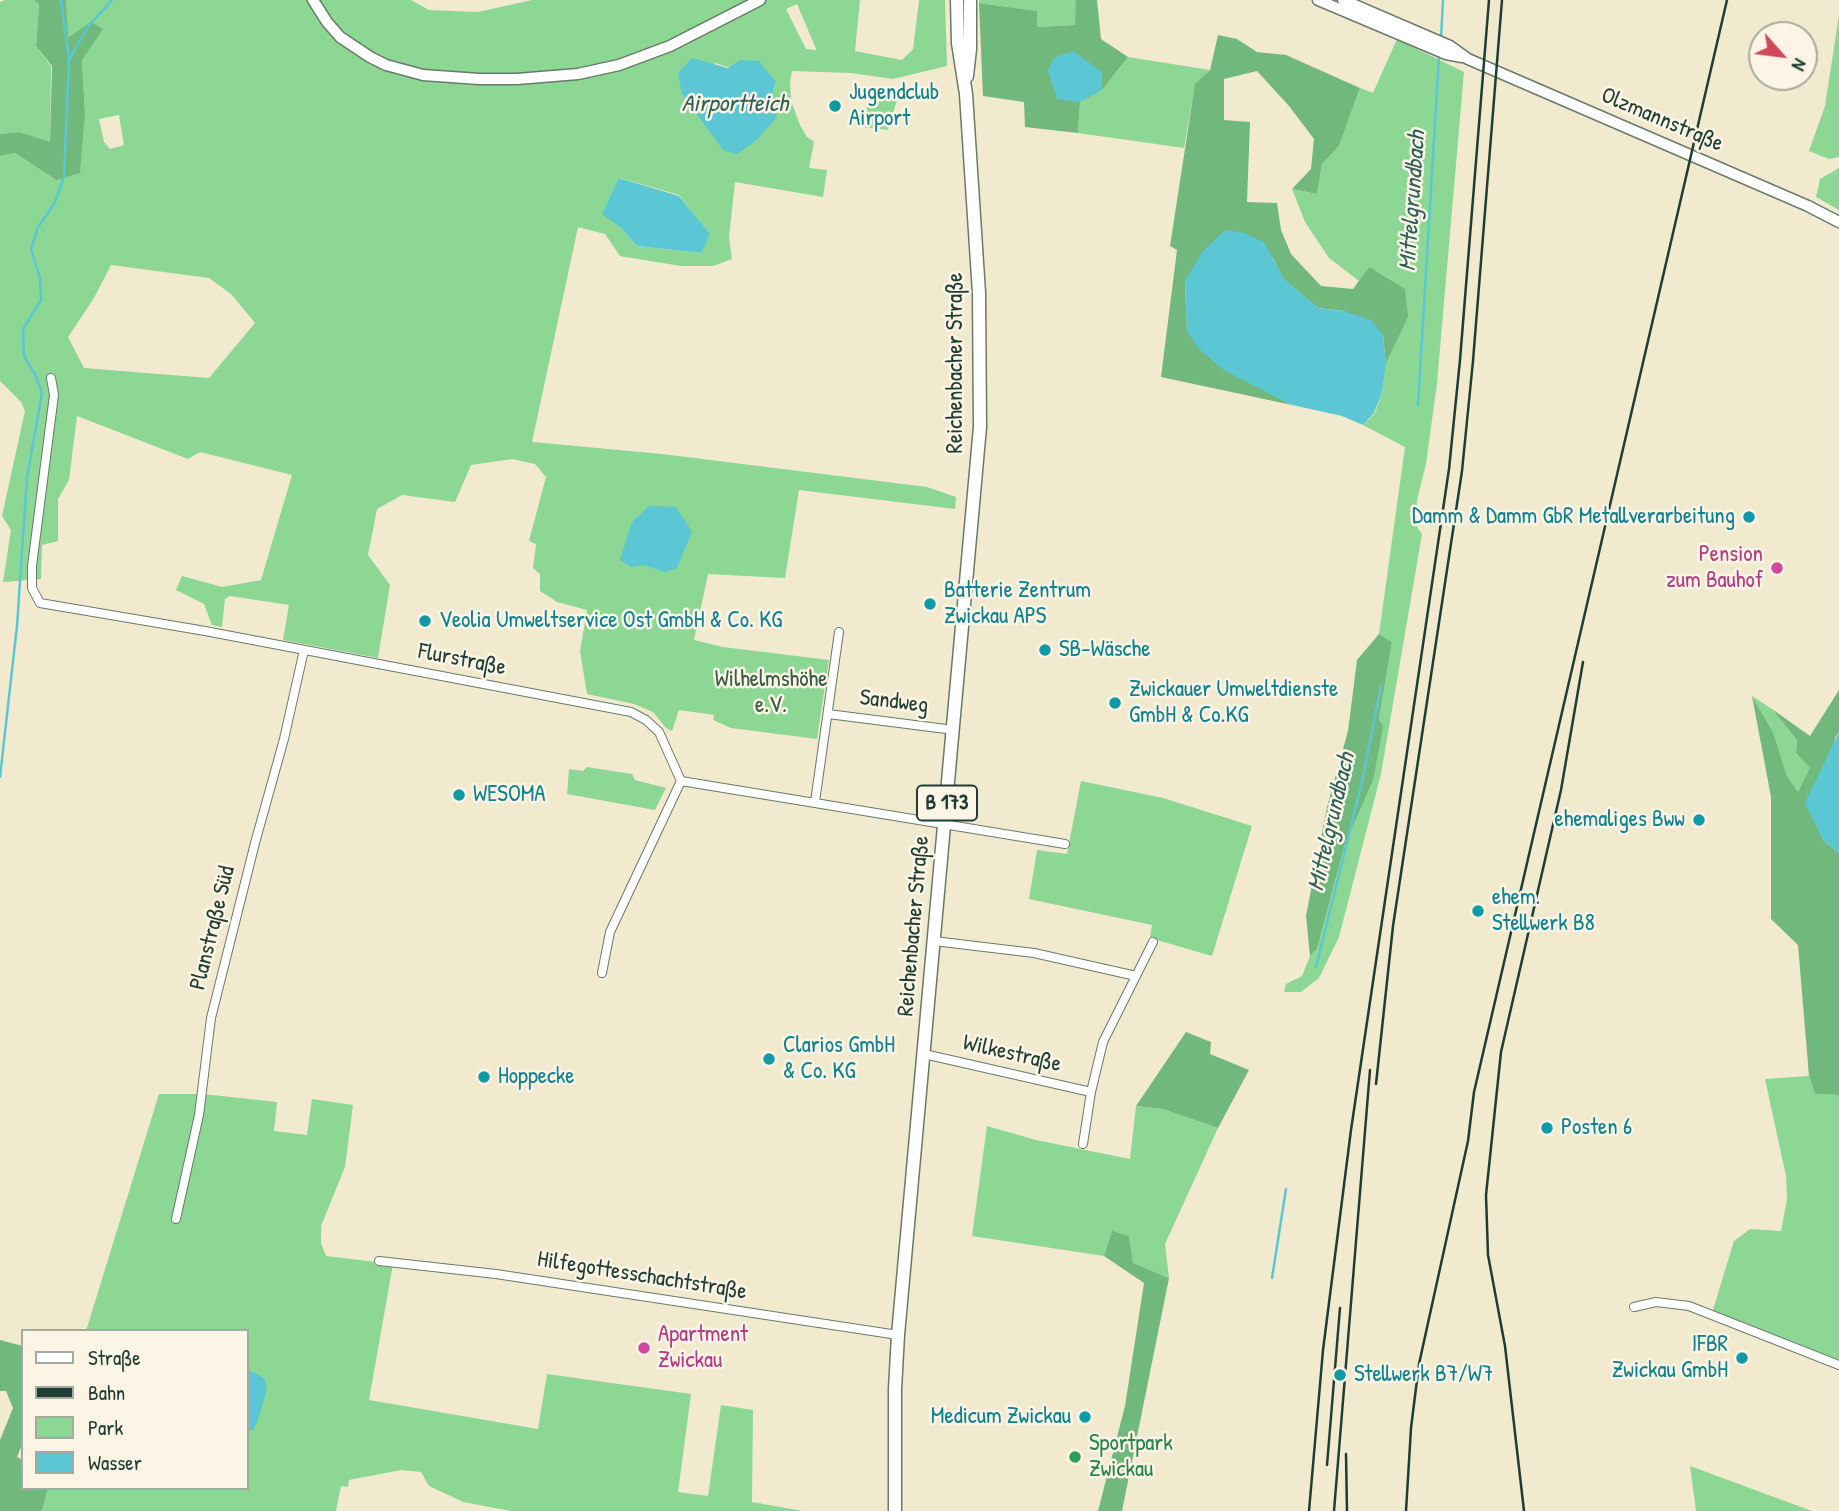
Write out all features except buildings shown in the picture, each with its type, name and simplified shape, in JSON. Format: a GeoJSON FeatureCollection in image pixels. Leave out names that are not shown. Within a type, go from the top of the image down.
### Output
{"type":"FeatureCollection","features":[{"type":"Feature","properties":{"kind":"main road"},"geometry":{"type":"LineString","coordinates":[[313,0],[340,37],[386,65],[423,75],[479,79],[566,75],[619,65],[670,46],[755,1]]}},
{"type":"Feature","properties":{"kind":"main road","name":"Reichenbacher Straße"},"geometry":{"type":"LineString","coordinates":[[895,1511],[898,1335],[976,486],[981,399],[979,293],[966,94],[958,43],[957,0]]}},
{"type":"Feature","properties":{"kind":"main road","name":"Reichenbacher Straße"},"geometry":{"type":"LineString","coordinates":[[966,94],[970,0]]}},
{"type":"Feature","properties":{"kind":"main road","name":"Olzmannstraße"},"geometry":{"type":"LineString","coordinates":[[1318,0],[1445,48],[1808,206],[1839,222]]}},
{"type":"Feature","properties":{"kind":"main road","name":"Olzmannstraße"},"geometry":{"type":"LineString","coordinates":[[1343,0],[1431,43]]}},
{"type":"Feature","properties":{"kind":"street","name":"Flurstraße"},"geometry":{"type":"LineString","coordinates":[[51,378],[54,395],[32,566],[32,588],[40,603],[631,712],[646,720],[659,732],[681,781]]}},
{"type":"Feature","properties":{"kind":"street"},"geometry":{"type":"LineString","coordinates":[[815,803],[839,632]]}},
{"type":"Feature","properties":{"kind":"street","name":"Planstraße Süd"},"geometry":{"type":"LineString","coordinates":[[176,1219],[199,1115],[211,1018],[254,843],[284,739],[304,650]]}},
{"type":"Feature","properties":{"kind":"street","name":"Sandweg"},"geometry":{"type":"LineString","coordinates":[[828,713],[954,730]]}},
{"type":"Feature","properties":{"kind":"street"},"geometry":{"type":"LineString","coordinates":[[602,973],[610,932],[681,781],[1065,844]]}},
{"type":"Feature","properties":{"kind":"street"},"geometry":{"type":"LineString","coordinates":[[934,941],[1034,953],[1136,976]]}},
{"type":"Feature","properties":{"kind":"street"},"geometry":{"type":"LineString","coordinates":[[1083,1144],[1091,1092],[1103,1042],[1153,942]]}},
{"type":"Feature","properties":{"kind":"street","name":"Wilkestraße"},"geometry":{"type":"LineString","coordinates":[[924,1054],[1091,1092]]}},
{"type":"Feature","properties":{"kind":"street","name":"Hilfegottesschachtstraße"},"geometry":{"type":"LineString","coordinates":[[379,1261],[496,1273],[898,1335]]}},
{"type":"Feature","properties":{"kind":"street"},"geometry":{"type":"LineString","coordinates":[[1634,1307],[1656,1302],[1689,1306],[1839,1365]]}},
{"type":"Feature","properties":{"kind":"green space"},"geometry":{"type":"Polygon","coordinates":[[[34,0],[39,3],[36,46],[51,66],[50,143],[19,132],[0,134],[0,2],[34,0]]]}},
{"type":"Feature","properties":{"kind":"green space"},"geometry":{"type":"Polygon","coordinates":[[[34,0],[66,0],[68,38],[91,22],[103,29],[82,60],[85,113],[80,173],[56,180],[15,153],[0,156],[0,134],[19,132],[50,142],[52,66],[36,46],[39,4],[34,0]]]}},
{"type":"Feature","properties":{"kind":"green space","name":"Wilhelmshöhe e.V."},"geometry":{"type":"Polygon","coordinates":[[[66,0],[411,0],[429,10],[478,12],[532,0],[860,0],[855,51],[902,60],[913,49],[919,0],[945,0],[947,66],[893,79],[851,73],[792,71],[791,101],[800,125],[807,137],[814,142],[809,168],[827,170],[823,197],[735,182],[729,237],[732,259],[713,266],[681,266],[620,256],[605,234],[578,227],[532,442],[662,454],[927,487],[956,497],[955,509],[799,490],[785,578],[708,574],[694,640],[723,647],[829,660],[817,739],[731,728],[713,720],[714,715],[679,710],[672,731],[666,728],[653,712],[634,704],[587,694],[580,651],[587,610],[557,602],[540,591],[540,574],[533,568],[536,544],[529,541],[546,477],[535,464],[512,459],[471,465],[455,502],[402,495],[377,509],[368,555],[390,585],[378,658],[283,640],[289,605],[230,596],[225,599],[222,627],[212,625],[204,604],[176,590],[182,576],[222,587],[261,580],[292,475],[200,452],[188,459],[77,416],[69,480],[58,499],[58,541],[42,545],[41,579],[3,582],[11,530],[2,516],[25,411],[21,402],[0,381],[0,156],[15,153],[56,180],[85,113],[82,60],[67,38],[66,0]],[[797,4],[786,9],[806,49],[816,50],[797,4]],[[715,63],[682,94],[704,121],[770,101],[776,82],[715,63]],[[119,115],[99,119],[104,142],[110,149],[124,145],[119,115]],[[620,178],[603,213],[637,246],[702,253],[709,234],[679,195],[620,178]],[[111,265],[94,298],[68,337],[84,368],[209,378],[255,323],[231,294],[209,278],[111,265]]]}},
{"type":"Feature","properties":{"kind":"green space"},"geometry":{"type":"Polygon","coordinates":[[[979,0],[1076,0],[1076,25],[1037,27],[1036,11],[979,3],[979,0]]]}},
{"type":"Feature","properties":{"kind":"green space"},"geometry":{"type":"Polygon","coordinates":[[[1076,0],[1097,0],[1101,39],[1128,57],[1102,90],[1080,102],[1078,133],[1025,127],[1024,102],[983,96],[979,3],[1037,11],[1037,27],[1075,25],[1076,0]]]}},
{"type":"Feature","properties":{"kind":"green space"},"geometry":{"type":"Polygon","coordinates":[[[1839,15],[1839,157],[1829,159],[1809,151],[1825,106],[1839,15]]]}},
{"type":"Feature","properties":{"kind":"green space"},"geometry":{"type":"Polygon","coordinates":[[[1218,35],[1237,39],[1257,52],[1286,55],[1360,88],[1339,146],[1322,164],[1317,194],[1292,189],[1311,169],[1314,139],[1257,71],[1224,79],[1224,120],[1250,122],[1247,202],[1277,203],[1281,230],[1291,254],[1321,286],[1353,289],[1369,267],[1405,289],[1408,317],[1386,364],[1383,335],[1344,311],[1318,308],[1283,279],[1273,258],[1185,281],[1187,331],[1251,383],[1292,405],[1161,377],[1177,250],[1170,246],[1195,84],[1210,70],[1218,35]]]}},
{"type":"Feature","properties":{"kind":"green space"},"geometry":{"type":"Polygon","coordinates":[[[1397,39],[1464,72],[1437,383],[1426,464],[1417,500],[1415,524],[1422,534],[1381,774],[1339,937],[1319,978],[1301,992],[1284,992],[1286,984],[1302,976],[1310,956],[1317,949],[1345,844],[1373,781],[1379,719],[1392,642],[1379,634],[1405,447],[1363,425],[1375,413],[1382,393],[1386,364],[1408,317],[1369,267],[1359,281],[1329,258],[1305,222],[1292,189],[1317,194],[1322,164],[1339,146],[1360,88],[1373,93],[1397,39]]]}},
{"type":"Feature","properties":{"kind":"green space"},"geometry":{"type":"Polygon","coordinates":[[[1128,57],[1210,70],[1195,85],[1184,148],[1078,133],[1080,102],[1102,90],[1128,57]]]}},
{"type":"Feature","properties":{"kind":"green space"},"geometry":{"type":"Polygon","coordinates":[[[870,96],[897,100],[888,130],[863,127],[870,96]]]}},
{"type":"Feature","properties":{"kind":"green space"},"geometry":{"type":"Polygon","coordinates":[[[1839,168],[1839,210],[1816,197],[1820,179],[1839,168]]]}},
{"type":"Feature","properties":{"kind":"green space"},"geometry":{"type":"Polygon","coordinates":[[[1379,634],[1392,642],[1379,719],[1383,726],[1373,781],[1345,844],[1317,949],[1310,956],[1306,916],[1327,807],[1348,731],[1357,660],[1379,634]]]}},
{"type":"Feature","properties":{"kind":"green space"},"geometry":{"type":"Polygon","coordinates":[[[1839,690],[1839,732],[1835,738],[1823,840],[1839,853],[1839,1095],[1815,1094],[1809,1076],[1798,945],[1771,919],[1771,797],[1752,696],[1773,732],[1787,776],[1798,792],[1810,768],[1796,753],[1797,740],[1772,709],[1810,736],[1839,690]]]}},
{"type":"Feature","properties":{"kind":"green space"},"geometry":{"type":"Polygon","coordinates":[[[1752,696],[1772,709],[1797,740],[1796,753],[1811,768],[1798,792],[1787,776],[1773,732],[1752,696]]]}},
{"type":"Feature","properties":{"kind":"green space"},"geometry":{"type":"Polygon","coordinates":[[[587,767],[632,774],[635,780],[666,788],[655,810],[567,794],[569,769],[583,771],[587,767]]]}},
{"type":"Feature","properties":{"kind":"green space"},"geometry":{"type":"Polygon","coordinates":[[[1081,781],[1163,798],[1252,826],[1212,956],[1150,938],[1152,925],[1029,899],[1037,850],[1067,854],[1081,781]]]}},
{"type":"Feature","properties":{"kind":"green space"},"geometry":{"type":"Polygon","coordinates":[[[1186,1032],[1211,1042],[1210,1054],[1249,1070],[1218,1128],[1163,1109],[1136,1106],[1186,1032]]]}},
{"type":"Feature","properties":{"kind":"green space"},"geometry":{"type":"Polygon","coordinates":[[[1809,1076],[1815,1094],[1839,1095],[1839,1360],[1776,1340],[1712,1313],[1734,1241],[1750,1229],[1781,1231],[1787,1199],[1786,1176],[1765,1079],[1809,1076]]]}},
{"type":"Feature","properties":{"kind":"green space"},"geometry":{"type":"Polygon","coordinates":[[[159,1094],[203,1094],[277,1102],[274,1131],[307,1135],[312,1099],[353,1105],[345,1167],[321,1226],[321,1243],[326,1256],[393,1264],[369,1400],[538,1429],[547,1374],[691,1394],[678,1492],[708,1496],[721,1405],[753,1410],[752,1502],[803,1511],[511,1511],[463,1502],[429,1486],[421,1472],[401,1470],[349,1480],[348,1487],[341,1486],[336,1511],[42,1511],[47,1490],[248,1490],[248,1329],[87,1329],[159,1094]]]}},
{"type":"Feature","properties":{"kind":"green space"},"geometry":{"type":"Polygon","coordinates":[[[1136,1106],[1163,1109],[1218,1128],[1165,1244],[1169,1278],[1133,1263],[1129,1236],[1112,1232],[1104,1256],[972,1236],[987,1126],[1036,1140],[1130,1159],[1136,1106]]]}},
{"type":"Feature","properties":{"kind":"green space"},"geometry":{"type":"Polygon","coordinates":[[[1112,1231],[1129,1236],[1133,1263],[1169,1278],[1122,1511],[1098,1511],[1125,1406],[1144,1283],[1104,1256],[1112,1231]]]}},
{"type":"Feature","properties":{"kind":"green space"},"geometry":{"type":"Polygon","coordinates":[[[0,1340],[21,1345],[21,1447],[17,1457],[21,1459],[21,1490],[47,1490],[42,1511],[0,1511],[0,1440],[13,1408],[6,1391],[0,1391],[0,1340]]]}},
{"type":"Feature","properties":{"kind":"green space"},"geometry":{"type":"Polygon","coordinates":[[[1690,1466],[1812,1511],[1696,1511],[1690,1466]]]}},
{"type":"Feature","properties":{"kind":"water"},"geometry":{"type":"Polygon","coordinates":[[[1073,51],[1102,72],[1102,90],[1080,102],[1057,99],[1048,70],[1054,58],[1073,51]]]}},
{"type":"Feature","properties":{"kind":"water","name":"Airportteich"},"geometry":{"type":"Polygon","coordinates":[[[692,58],[728,68],[740,60],[759,61],[776,82],[770,101],[777,117],[756,141],[737,154],[724,151],[682,94],[678,73],[692,58]]]}},
{"type":"Feature","properties":{"kind":"water"},"geometry":{"type":"Polygon","coordinates":[[[619,178],[679,196],[710,234],[702,253],[637,246],[620,227],[602,214],[619,178]]]}},
{"type":"Feature","properties":{"kind":"water"},"geometry":{"type":"Polygon","coordinates":[[[1225,230],[1244,233],[1264,242],[1284,279],[1318,308],[1344,311],[1371,320],[1383,335],[1386,364],[1382,393],[1374,413],[1363,425],[1342,416],[1292,405],[1224,370],[1200,350],[1187,331],[1185,281],[1203,251],[1225,230]]]}},
{"type":"Feature","properties":{"kind":"water"},"geometry":{"type":"Polygon","coordinates":[[[649,506],[676,507],[692,532],[677,568],[665,572],[643,565],[632,567],[620,560],[632,522],[649,506]]]}},
{"type":"Feature","properties":{"kind":"water"},"geometry":{"type":"Polygon","coordinates":[[[1839,732],[1839,853],[1823,840],[1805,803],[1839,732]]]}},
{"type":"Feature","properties":{"kind":"water"},"geometry":{"type":"Polygon","coordinates":[[[248,1370],[264,1378],[267,1389],[253,1430],[248,1431],[248,1370]]]}},
{"type":"Feature","properties":{"kind":"waterway"},"geometry":{"type":"LineString","coordinates":[[61,0],[69,59]]}},
{"type":"Feature","properties":{"kind":"waterway"},"geometry":{"type":"LineString","coordinates":[[0,777],[17,626],[27,478],[42,393],[24,356],[23,329],[41,300],[40,278],[31,249],[38,227],[54,204],[64,177],[69,60],[87,28],[112,0]]}},
{"type":"Feature","properties":{"kind":"waterway","name":"Mittelgrundbach"},"geometry":{"type":"LineString","coordinates":[[1441,39],[1443,0]]}},
{"type":"Feature","properties":{"kind":"waterway","name":"Mittelgrundbach"},"geometry":{"type":"LineString","coordinates":[[1418,405],[1439,56]]}},
{"type":"Feature","properties":{"kind":"waterway","name":"Mittelgrundbach"},"geometry":{"type":"LineString","coordinates":[[1316,967],[1362,782],[1381,686]]}},
{"type":"Feature","properties":{"kind":"waterway","name":"Mittelgrundbach"},"geometry":{"type":"LineString","coordinates":[[1272,1278],[1286,1189]]}},
{"type":"Feature","properties":{"kind":"railway"},"geometry":{"type":"LineString","coordinates":[[1309,1511],[1323,1350],[1351,1130],[1449,469],[1489,0]]}},
{"type":"Feature","properties":{"kind":"railway"},"geometry":{"type":"LineString","coordinates":[[1376,1084],[1393,926],[1462,471],[1502,0]]}},
{"type":"Feature","properties":{"kind":"railway"},"geometry":{"type":"LineString","coordinates":[[1406,1511],[1411,1428],[1419,1364],[1468,1141],[1474,1092],[1727,0]]}},
{"type":"Feature","properties":{"kind":"railway"},"geometry":{"type":"LineString","coordinates":[[1524,1511],[1505,1346],[1488,1255],[1486,1195],[1501,1052],[1561,790],[1583,662]]}},
{"type":"Feature","properties":{"kind":"railway"},"geometry":{"type":"LineString","coordinates":[[1334,1511],[1370,1070]]}},
{"type":"Feature","properties":{"kind":"railway"},"geometry":{"type":"LineString","coordinates":[[1327,1465],[1340,1308]]}},
{"type":"Feature","properties":{"kind":"railway"},"geometry":{"type":"LineString","coordinates":[[1346,1454],[1347,1511]]}},
{"type":"Feature","properties":{"kind":"place","name":"Jugendclub Airport"},"geometry":{"type":"Point","coordinates":[835,106]}},
{"type":"Feature","properties":{"kind":"place","name":"Damm & Damm GbR Metallverarbeitung"},"geometry":{"type":"Point","coordinates":[1749,517]}},
{"type":"Feature","properties":{"kind":"place","name":"Pension zum Bauhof"},"geometry":{"type":"Point","coordinates":[1777,568]}},
{"type":"Feature","properties":{"kind":"place","name":"Batterie Zentrum Zwickau APS"},"geometry":{"type":"Point","coordinates":[930,604]}},
{"type":"Feature","properties":{"kind":"place","name":"Veolia Umweltservice Ost GmbH & Co. KG"},"geometry":{"type":"Point","coordinates":[425,621]}},
{"type":"Feature","properties":{"kind":"place","name":"SB-Wäsche"},"geometry":{"type":"Point","coordinates":[1045,650]}},
{"type":"Feature","properties":{"kind":"place","name":"Zwickauer Umweltdienste GmbH & Co.KG"},"geometry":{"type":"Point","coordinates":[1115,703]}},
{"type":"Feature","properties":{"kind":"place","name":"WESOMA"},"geometry":{"type":"Point","coordinates":[459,795]}},
{"type":"Feature","properties":{"kind":"place","name":"ehemaliges Bww"},"geometry":{"type":"Point","coordinates":[1699,820]}},
{"type":"Feature","properties":{"kind":"place","name":"ehem. Stellwerk B8"},"geometry":{"type":"Point","coordinates":[1478,911]}},
{"type":"Feature","properties":{"kind":"place","name":"Clarios GmbH & Co. KG"},"geometry":{"type":"Point","coordinates":[769,1059]}},
{"type":"Feature","properties":{"kind":"place","name":"Hoppecke"},"geometry":{"type":"Point","coordinates":[484,1077]}},
{"type":"Feature","properties":{"kind":"place","name":"Posten 6"},"geometry":{"type":"Point","coordinates":[1547,1128]}},
{"type":"Feature","properties":{"kind":"place","name":"Apartment Zwickau"},"geometry":{"type":"Point","coordinates":[644,1348]}},
{"type":"Feature","properties":{"kind":"place","name":"IFBR Zwickau GmbH"},"geometry":{"type":"Point","coordinates":[1742,1358]}},
{"type":"Feature","properties":{"kind":"place","name":"Stellwerk B7/W7"},"geometry":{"type":"Point","coordinates":[1340,1375]}},
{"type":"Feature","properties":{"kind":"place","name":"Medicum Zwickau"},"geometry":{"type":"Point","coordinates":[1085,1417]}},
{"type":"Feature","properties":{"kind":"place","name":"Sportpark Zwickau"},"geometry":{"type":"Point","coordinates":[1075,1457]}}]}
